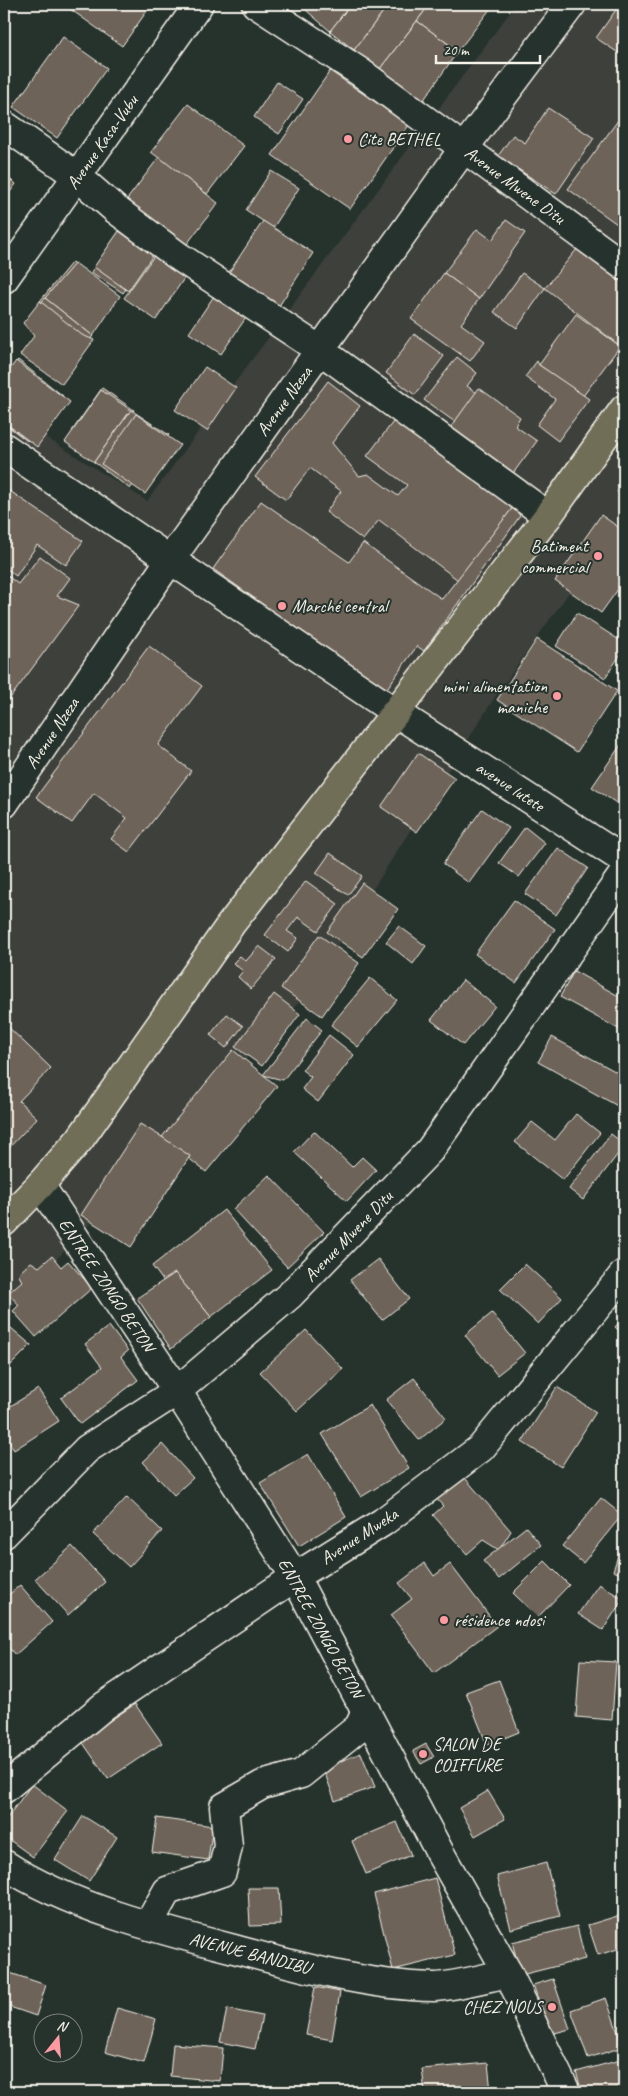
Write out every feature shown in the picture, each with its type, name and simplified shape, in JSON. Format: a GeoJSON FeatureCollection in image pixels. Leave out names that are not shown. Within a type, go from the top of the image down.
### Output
{"type":"FeatureCollection","features":[{"type":"Feature","properties":{"kind":"highway"},"geometry":{"type":"LineString","coordinates":[[4,1222],[40,1185],[80,1139],[231,924],[548,516],[624,409]]}},
{"type":"Feature","properties":{"kind":"street","name":"Avenue Kasa-Vubu"},"geometry":{"type":"LineString","coordinates":[[4,279],[199,4]]}},
{"type":"Feature","properties":{"kind":"street","name":"Avenue Mwene Ditu"},"geometry":{"type":"LineString","coordinates":[[256,4],[360,72],[624,266]]}},
{"type":"Feature","properties":{"kind":"street","name":"Avenue Nzeza"},"geometry":{"type":"LineString","coordinates":[[4,804],[170,560],[464,148],[572,4]]}},
{"type":"Feature","properties":{"kind":"street"},"geometry":{"type":"LineString","coordinates":[[4,125],[77,176],[115,209],[178,256],[320,350],[548,516]]}},
{"type":"Feature","properties":{"kind":"street","name":"avenue lutete"},"geometry":{"type":"LineString","coordinates":[[4,447],[395,712],[624,860]]}},
{"type":"Feature","properties":{"kind":"street","name":"Avenue Mwene Ditu"},"geometry":{"type":"LineString","coordinates":[[4,1534],[87,1449],[177,1391],[290,1295],[430,1150],[624,873]]}},
{"type":"Feature","properties":{"kind":"street","name":"ENTREE ZONGO BETON"},"geometry":{"type":"LineString","coordinates":[[40,1185],[177,1391],[295,1576],[440,1853],[508,1973],[566,2092]]}},
{"type":"Feature","properties":{"kind":"street","name":"Avenue Mweka"},"geometry":{"type":"LineString","coordinates":[[4,1789],[104,1706],[295,1576],[383,1522],[481,1448],[624,1274]]}},
{"type":"Feature","properties":{"kind":"street"},"geometry":{"type":"LineString","coordinates":[[148,1925],[167,1891],[222,1872],[228,1846],[224,1807],[262,1785],[301,1774],[359,1727],[366,1711]]}},
{"type":"Feature","properties":{"kind":"street","name":"AVENUE BANDIBU"},"geometry":{"type":"LineString","coordinates":[[4,1864],[23,1877],[84,1903],[148,1925],[300,1967],[380,1982],[435,1987],[508,1973]]}},
{"type":"Feature","properties":{"kind":"shaded area","name":"Marché central"},"geometry":{"type":"Polygon","coordinates":[[[516,4],[624,4],[624,515],[495,697],[305,996],[4,1315],[4,411],[147,501],[516,4]]]}},
{"type":"Feature","properties":{"kind":"building"},"geometry":{"type":"Polygon","coordinates":[[[63,4],[152,4],[122,46],[63,4]]]}},
{"type":"Feature","properties":{"kind":"building"},"geometry":{"type":"Polygon","coordinates":[[[299,4],[351,4],[330,31],[299,4]]]}},
{"type":"Feature","properties":{"kind":"building"},"geometry":{"type":"Polygon","coordinates":[[[351,4],[389,4],[354,50],[330,31],[351,4]]]}},
{"type":"Feature","properties":{"kind":"building"},"geometry":{"type":"Polygon","coordinates":[[[389,4],[430,4],[379,70],[354,50],[389,4]]]}},
{"type":"Feature","properties":{"kind":"building"},"geometry":{"type":"Polygon","coordinates":[[[430,4],[494,4],[458,51],[417,21],[430,4]]]}},
{"type":"Feature","properties":{"kind":"building"},"geometry":{"type":"Polygon","coordinates":[[[620,4],[624,5],[623,56],[596,38],[620,4]]]}},
{"type":"Feature","properties":{"kind":"building"},"geometry":{"type":"Polygon","coordinates":[[[417,21],[458,51],[423,101],[379,70],[417,21]]]}},
{"type":"Feature","properties":{"kind":"building"},"geometry":{"type":"Polygon","coordinates":[[[63,37],[107,68],[57,138],[13,107],[63,37]]]}},
{"type":"Feature","properties":{"kind":"building"},"geometry":{"type":"Polygon","coordinates":[[[330,71],[409,125],[350,209],[272,155],[330,71]]]}},
{"type":"Feature","properties":{"kind":"building"},"geometry":{"type":"Polygon","coordinates":[[[277,82],[303,99],[279,134],[254,117],[277,82]]]}},
{"type":"Feature","properties":{"kind":"building"},"geometry":{"type":"Polygon","coordinates":[[[188,104],[244,146],[207,194],[151,152],[188,104]]]}},
{"type":"Feature","properties":{"kind":"building"},"geometry":{"type":"Polygon","coordinates":[[[548,108],[594,138],[556,194],[498,156],[513,135],[525,143],[548,108]]]}},
{"type":"Feature","properties":{"kind":"building"},"geometry":{"type":"Polygon","coordinates":[[[624,112],[624,229],[568,189],[624,112]]]}},
{"type":"Feature","properties":{"kind":"building"},"geometry":{"type":"Polygon","coordinates":[[[159,157],[218,203],[184,248],[125,202],[159,157]]]}},
{"type":"Feature","properties":{"kind":"building"},"geometry":{"type":"Polygon","coordinates":[[[271,171],[299,188],[273,228],[246,210],[271,171]]]}},
{"type":"Feature","properties":{"kind":"building"},"geometry":{"type":"Polygon","coordinates":[[[4,175],[16,184],[4,200],[4,175]]]}},
{"type":"Feature","properties":{"kind":"building"},"geometry":{"type":"Polygon","coordinates":[[[506,220],[525,233],[479,299],[444,273],[477,229],[492,240],[506,220]]]}},
{"type":"Feature","properties":{"kind":"building"},"geometry":{"type":"Polygon","coordinates":[[[263,221],[313,253],[279,306],[228,274],[263,221]]]}},
{"type":"Feature","properties":{"kind":"building"},"geometry":{"type":"Polygon","coordinates":[[[121,229],[153,251],[123,293],[91,272],[121,229]]]}},
{"type":"Feature","properties":{"kind":"building"},"geometry":{"type":"Polygon","coordinates":[[[119,231],[153,255],[128,291],[94,267],[119,231]]]}},
{"type":"Feature","properties":{"kind":"building"},"geometry":{"type":"Polygon","coordinates":[[[582,243],[624,276],[624,341],[620,346],[545,288],[582,243]]]}},
{"type":"Feature","properties":{"kind":"building"},"geometry":{"type":"Polygon","coordinates":[[[154,256],[185,277],[156,320],[124,298],[154,256]]]}},
{"type":"Feature","properties":{"kind":"building"},"geometry":{"type":"Polygon","coordinates":[[[72,262],[114,296],[82,335],[40,301],[72,262]]]}},
{"type":"Feature","properties":{"kind":"building"},"geometry":{"type":"Polygon","coordinates":[[[75,263],[120,296],[93,336],[45,298],[75,263]]]}},
{"type":"Feature","properties":{"kind":"building"},"geometry":{"type":"Polygon","coordinates":[[[444,273],[479,299],[461,324],[485,341],[470,361],[411,319],[444,273]]]}},
{"type":"Feature","properties":{"kind":"building"},"geometry":{"type":"Polygon","coordinates":[[[522,273],[545,288],[517,328],[494,312],[522,273]]]}},
{"type":"Feature","properties":{"kind":"building"},"geometry":{"type":"Polygon","coordinates":[[[218,290],[250,312],[221,354],[189,333],[218,290]]]}},
{"type":"Feature","properties":{"kind":"building"},"geometry":{"type":"Polygon","coordinates":[[[45,298],[93,336],[59,378],[28,353],[42,335],[26,322],[45,298]]]}},
{"type":"Feature","properties":{"kind":"building"},"geometry":{"type":"Polygon","coordinates":[[[40,301],[82,335],[94,340],[62,384],[20,355],[34,336],[23,323],[40,301]]]}},
{"type":"Feature","properties":{"kind":"building"},"geometry":{"type":"Polygon","coordinates":[[[576,314],[620,346],[583,396],[539,365],[576,314]]]}},
{"type":"Feature","properties":{"kind":"building"},"geometry":{"type":"Polygon","coordinates":[[[414,334],[444,356],[415,395],[386,373],[414,334]]]}},
{"type":"Feature","properties":{"kind":"building"},"geometry":{"type":"Polygon","coordinates":[[[457,357],[477,373],[467,386],[477,393],[455,422],[424,400],[457,357]]]}},
{"type":"Feature","properties":{"kind":"building"},"geometry":{"type":"Polygon","coordinates":[[[18,360],[63,396],[27,441],[4,423],[4,378],[18,360]]]}},
{"type":"Feature","properties":{"kind":"building"},"geometry":{"type":"Polygon","coordinates":[[[16,361],[70,402],[37,447],[4,422],[4,377],[16,361]]]}},
{"type":"Feature","properties":{"kind":"building"},"geometry":{"type":"Polygon","coordinates":[[[537,361],[539,365],[589,399],[558,441],[537,425],[555,399],[525,377],[537,361]]]}},
{"type":"Feature","properties":{"kind":"building"},"geometry":{"type":"Polygon","coordinates":[[[205,367],[236,388],[207,431],[175,410],[205,367]]]}},
{"type":"Feature","properties":{"kind":"building"},"geometry":{"type":"Polygon","coordinates":[[[328,381],[360,406],[332,443],[359,476],[368,474],[398,496],[407,485],[367,456],[396,418],[514,506],[458,580],[379,520],[363,540],[326,512],[341,491],[310,468],[286,500],[255,477],[328,381]]]}},
{"type":"Feature","properties":{"kind":"building"},"geometry":{"type":"Polygon","coordinates":[[[102,388],[134,410],[104,453],[72,431],[102,388]]]}},
{"type":"Feature","properties":{"kind":"building"},"geometry":{"type":"Polygon","coordinates":[[[479,388],[520,417],[515,426],[537,441],[511,476],[448,431],[479,388]]]}},
{"type":"Feature","properties":{"kind":"building"},"geometry":{"type":"Polygon","coordinates":[[[101,390],[131,410],[94,462],[65,442],[101,390]]]}},
{"type":"Feature","properties":{"kind":"building"},"geometry":{"type":"Polygon","coordinates":[[[131,410],[169,435],[130,489],[94,462],[131,410]]]}},
{"type":"Feature","properties":{"kind":"building"},"geometry":{"type":"Polygon","coordinates":[[[136,414],[180,445],[145,494],[101,464],[136,414]]]}},
{"type":"Feature","properties":{"kind":"building"},"geometry":{"type":"Polygon","coordinates":[[[624,482],[624,497],[617,492],[624,482]]]}},
{"type":"Feature","properties":{"kind":"building"},"geometry":{"type":"Polygon","coordinates":[[[4,487],[83,541],[66,565],[37,545],[16,576],[4,567],[4,487]]]}},
{"type":"Feature","properties":{"kind":"building"},"geometry":{"type":"Polygon","coordinates":[[[261,501],[349,562],[363,543],[442,599],[514,506],[520,516],[424,651],[417,646],[385,691],[213,569],[261,501]]]}},
{"type":"Feature","properties":{"kind":"building","name":"Batiment commercial"},"geometry":{"type":"Polygon","coordinates":[[[601,515],[624,531],[624,581],[601,613],[555,581],[601,515]]]}},
{"type":"Feature","properties":{"kind":"building"},"geometry":{"type":"Polygon","coordinates":[[[40,556],[70,578],[57,596],[79,605],[5,705],[4,573],[18,584],[40,556]]]}},
{"type":"Feature","properties":{"kind":"building"},"geometry":{"type":"Polygon","coordinates":[[[577,613],[624,643],[624,649],[605,678],[556,646],[577,613]]]}},
{"type":"Feature","properties":{"kind":"building","name":"mini alimentation maniche"},"geometry":{"type":"Polygon","coordinates":[[[537,639],[617,691],[577,752],[497,700],[537,639]]]}},
{"type":"Feature","properties":{"kind":"building"},"geometry":{"type":"Polygon","coordinates":[[[149,646],[202,686],[158,745],[191,771],[129,852],[111,839],[127,818],[94,793],[72,823],[36,797],[149,646]]]}},
{"type":"Feature","properties":{"kind":"building"},"geometry":{"type":"Polygon","coordinates":[[[624,740],[624,808],[592,787],[624,740]]]}},
{"type":"Feature","properties":{"kind":"building"},"geometry":{"type":"Polygon","coordinates":[[[418,753],[455,778],[417,832],[381,807],[418,753]]]}},
{"type":"Feature","properties":{"kind":"building"},"geometry":{"type":"Polygon","coordinates":[[[482,809],[509,828],[469,883],[443,864],[482,809]]]}},
{"type":"Feature","properties":{"kind":"building"},"geometry":{"type":"Polygon","coordinates":[[[525,827],[545,843],[519,877],[499,863],[525,827]]]}},
{"type":"Feature","properties":{"kind":"building"},"geometry":{"type":"Polygon","coordinates":[[[558,848],[588,868],[556,915],[525,894],[558,848]]]}},
{"type":"Feature","properties":{"kind":"building"},"geometry":{"type":"Polygon","coordinates":[[[330,853],[362,876],[348,895],[316,873],[330,853]]]}},
{"type":"Feature","properties":{"kind":"building"},"geometry":{"type":"Polygon","coordinates":[[[306,881],[338,904],[318,931],[298,917],[287,931],[298,938],[288,952],[265,935],[306,881]]]}},
{"type":"Feature","properties":{"kind":"building"},"geometry":{"type":"Polygon","coordinates":[[[362,883],[398,909],[363,957],[327,932],[362,883]]]}},
{"type":"Feature","properties":{"kind":"building"},"geometry":{"type":"Polygon","coordinates":[[[514,900],[555,929],[516,983],[475,954],[514,900]]]}},
{"type":"Feature","properties":{"kind":"building"},"geometry":{"type":"Polygon","coordinates":[[[399,926],[426,946],[413,964],[386,942],[399,926]]]}},
{"type":"Feature","properties":{"kind":"building"},"geometry":{"type":"Polygon","coordinates":[[[319,935],[359,963],[322,1016],[281,988],[319,935]]]}},
{"type":"Feature","properties":{"kind":"building"},"geometry":{"type":"Polygon","coordinates":[[[259,946],[276,959],[251,989],[238,977],[243,971],[233,963],[240,956],[246,961],[259,946]]]}},
{"type":"Feature","properties":{"kind":"building"},"geometry":{"type":"Polygon","coordinates":[[[574,971],[624,999],[624,1032],[560,997],[574,971]]]}},
{"type":"Feature","properties":{"kind":"building"},"geometry":{"type":"Polygon","coordinates":[[[370,978],[397,1000],[358,1047],[331,1025],[370,978]]]}},
{"type":"Feature","properties":{"kind":"building"},"geometry":{"type":"Polygon","coordinates":[[[463,980],[495,1006],[463,1045],[431,1020],[463,980]]]}},
{"type":"Feature","properties":{"kind":"building"},"geometry":{"type":"Polygon","coordinates":[[[274,994],[300,1014],[262,1066],[235,1047],[274,994]]]}},
{"type":"Feature","properties":{"kind":"building"},"geometry":{"type":"Polygon","coordinates":[[[227,1014],[243,1026],[226,1048],[210,1035],[227,1014]]]}},
{"type":"Feature","properties":{"kind":"building"},"geometry":{"type":"Polygon","coordinates":[[[307,1018],[322,1030],[283,1080],[263,1075],[307,1018]]]}},
{"type":"Feature","properties":{"kind":"building"},"geometry":{"type":"Polygon","coordinates":[[[4,1023],[51,1068],[19,1101],[37,1118],[4,1153],[4,1023]]]}},
{"type":"Feature","properties":{"kind":"building"},"geometry":{"type":"Polygon","coordinates":[[[329,1035],[354,1055],[318,1102],[302,1089],[311,1077],[302,1070],[329,1035]]]}},
{"type":"Feature","properties":{"kind":"building"},"geometry":{"type":"Polygon","coordinates":[[[552,1037],[624,1076],[623,1109],[538,1062],[552,1037]]]}},
{"type":"Feature","properties":{"kind":"building"},"geometry":{"type":"Polygon","coordinates":[[[233,1050],[277,1086],[206,1172],[162,1137],[233,1050]]]}},
{"type":"Feature","properties":{"kind":"building"},"geometry":{"type":"Polygon","coordinates":[[[576,1114],[600,1133],[563,1180],[515,1142],[532,1122],[555,1140],[576,1114]]]}},
{"type":"Feature","properties":{"kind":"building"},"geometry":{"type":"Polygon","coordinates":[[[140,1124],[190,1156],[131,1247],[81,1215],[140,1124]]]}},
{"type":"Feature","properties":{"kind":"building"},"geometry":{"type":"Polygon","coordinates":[[[314,1131],[352,1167],[362,1157],[376,1170],[347,1201],[294,1152],[314,1131]]]}},
{"type":"Feature","properties":{"kind":"building"},"geometry":{"type":"Polygon","coordinates":[[[611,1134],[624,1146],[583,1200],[569,1189],[611,1134]]]}},
{"type":"Feature","properties":{"kind":"building"},"geometry":{"type":"Polygon","coordinates":[[[269,1175],[324,1232],[287,1267],[233,1209],[269,1175]]]}},
{"type":"Feature","properties":{"kind":"building"},"geometry":{"type":"Polygon","coordinates":[[[224,1210],[272,1270],[211,1317],[175,1273],[164,1282],[152,1266],[224,1210]]]}},
{"type":"Feature","properties":{"kind":"building"},"geometry":{"type":"Polygon","coordinates":[[[52,1256],[61,1267],[68,1261],[92,1288],[36,1337],[13,1311],[19,1305],[8,1293],[22,1281],[18,1274],[31,1262],[39,1267],[52,1256]]]}},
{"type":"Feature","properties":{"kind":"building"},"geometry":{"type":"Polygon","coordinates":[[[378,1259],[409,1299],[382,1320],[350,1280],[378,1259]]]}},
{"type":"Feature","properties":{"kind":"building"},"geometry":{"type":"Polygon","coordinates":[[[525,1264],[562,1298],[538,1324],[500,1289],[525,1264]]]}},
{"type":"Feature","properties":{"kind":"building"},"geometry":{"type":"Polygon","coordinates":[[[175,1273],[211,1317],[171,1349],[137,1298],[175,1273]]]}},
{"type":"Feature","properties":{"kind":"building"},"geometry":{"type":"Polygon","coordinates":[[[492,1313],[525,1353],[497,1375],[465,1335],[492,1313]]]}},
{"type":"Feature","properties":{"kind":"building"},"geometry":{"type":"Polygon","coordinates":[[[624,1317],[624,1335],[615,1327],[624,1317]]]}},
{"type":"Feature","properties":{"kind":"building"},"geometry":{"type":"Polygon","coordinates":[[[4,1322],[31,1345],[4,1372],[4,1322]]]}},
{"type":"Feature","properties":{"kind":"building"},"geometry":{"type":"Polygon","coordinates":[[[109,1326],[128,1351],[121,1357],[138,1380],[80,1424],[61,1398],[102,1367],[85,1344],[109,1326]]]}},
{"type":"Feature","properties":{"kind":"building"},"geometry":{"type":"Polygon","coordinates":[[[306,1330],[343,1369],[297,1411],[260,1372],[306,1330]]]}},
{"type":"Feature","properties":{"kind":"building"},"geometry":{"type":"Polygon","coordinates":[[[414,1378],[446,1418],[419,1440],[386,1400],[414,1378]]]}},
{"type":"Feature","properties":{"kind":"building"},"geometry":{"type":"Polygon","coordinates":[[[557,1387],[596,1412],[561,1467],[522,1442],[557,1387]]]}},
{"type":"Feature","properties":{"kind":"building"},"geometry":{"type":"Polygon","coordinates":[[[38,1389],[59,1421],[14,1450],[4,1434],[4,1410],[38,1389]]]}},
{"type":"Feature","properties":{"kind":"building"},"geometry":{"type":"Polygon","coordinates":[[[370,1405],[409,1468],[361,1497],[322,1434],[370,1405]]]}},
{"type":"Feature","properties":{"kind":"building"},"geometry":{"type":"Polygon","coordinates":[[[162,1444],[193,1478],[174,1495],[143,1462],[162,1444]]]}},
{"type":"Feature","properties":{"kind":"building"},"geometry":{"type":"Polygon","coordinates":[[[308,1454],[346,1517],[299,1546],[260,1483],[308,1454]]]}},
{"type":"Feature","properties":{"kind":"building"},"geometry":{"type":"Polygon","coordinates":[[[459,1471],[511,1531],[499,1550],[483,1540],[467,1554],[433,1515],[443,1506],[432,1494],[459,1471]]]}},
{"type":"Feature","properties":{"kind":"building"},"geometry":{"type":"Polygon","coordinates":[[[127,1497],[162,1531],[129,1567],[93,1534],[127,1497]]]}},
{"type":"Feature","properties":{"kind":"building"},"geometry":{"type":"Polygon","coordinates":[[[601,1498],[622,1515],[583,1563],[562,1546],[601,1498]]]}},
{"type":"Feature","properties":{"kind":"building"},"geometry":{"type":"Polygon","coordinates":[[[526,1527],[541,1545],[499,1579],[483,1561],[526,1527]]]}},
{"type":"Feature","properties":{"kind":"building"},"geometry":{"type":"Polygon","coordinates":[[[622,1543],[624,1544],[624,1575],[613,1571],[622,1543]]]}},
{"type":"Feature","properties":{"kind":"building"},"geometry":{"type":"Polygon","coordinates":[[[72,1546],[105,1582],[68,1615],[35,1579],[72,1546]]]}},
{"type":"Feature","properties":{"kind":"building"},"geometry":{"type":"Polygon","coordinates":[[[545,1561],[569,1585],[538,1617],[513,1593],[545,1561]]]}},
{"type":"Feature","properties":{"kind":"building","name":"résidence ndosi"},"geometry":{"type":"Polygon","coordinates":[[[425,1563],[434,1576],[450,1564],[497,1626],[434,1673],[391,1615],[412,1599],[399,1583],[425,1563]]]}},
{"type":"Feature","properties":{"kind":"building"},"geometry":{"type":"Polygon","coordinates":[[[599,1584],[623,1599],[603,1630],[578,1614],[599,1584]]]}},
{"type":"Feature","properties":{"kind":"building"},"geometry":{"type":"Polygon","coordinates":[[[20,1585],[52,1622],[15,1655],[4,1642],[4,1599],[20,1585]]]}},
{"type":"Feature","properties":{"kind":"building"},"geometry":{"type":"Polygon","coordinates":[[[580,1660],[616,1662],[612,1720],[576,1717],[580,1660]]]}},
{"type":"Feature","properties":{"kind":"building"},"geometry":{"type":"Polygon","coordinates":[[[499,1680],[519,1732],[487,1745],[466,1692],[499,1680]]]}},
{"type":"Feature","properties":{"kind":"building"},"geometry":{"type":"Polygon","coordinates":[[[135,1704],[162,1743],[108,1779],[81,1740],[135,1704]]]}},
{"type":"Feature","properties":{"kind":"building","name":"SALON DE COIFFURE"},"geometry":{"type":"Polygon","coordinates":[[[426,1744],[434,1757],[421,1764],[413,1751],[426,1744]]]}},
{"type":"Feature","properties":{"kind":"building"},"geometry":{"type":"Polygon","coordinates":[[[361,1753],[375,1787],[335,1801],[323,1768],[361,1753]]]}},
{"type":"Feature","properties":{"kind":"building"},"geometry":{"type":"Polygon","coordinates":[[[32,1784],[68,1811],[33,1857],[4,1836],[4,1822],[32,1784]]]}},
{"type":"Feature","properties":{"kind":"building"},"geometry":{"type":"Polygon","coordinates":[[[488,1791],[505,1819],[475,1836],[459,1808],[488,1791]]]}},
{"type":"Feature","properties":{"kind":"building"},"geometry":{"type":"Polygon","coordinates":[[[83,1816],[117,1837],[89,1881],[55,1860],[83,1816]]]}},
{"type":"Feature","properties":{"kind":"building"},"geometry":{"type":"Polygon","coordinates":[[[157,1818],[213,1826],[208,1860],[152,1852],[157,1818]]]}},
{"type":"Feature","properties":{"kind":"building"},"geometry":{"type":"Polygon","coordinates":[[[397,1822],[411,1855],[366,1874],[352,1841],[397,1822]]]}},
{"type":"Feature","properties":{"kind":"building"},"geometry":{"type":"Polygon","coordinates":[[[546,1863],[560,1916],[511,1929],[497,1876],[546,1863]]]}},
{"type":"Feature","properties":{"kind":"building"},"geometry":{"type":"Polygon","coordinates":[[[435,1878],[455,1955],[393,1970],[374,1894],[435,1878]]]}},
{"type":"Feature","properties":{"kind":"building"},"geometry":{"type":"Polygon","coordinates":[[[248,1888],[279,1888],[281,1925],[250,1926],[248,1888]]]}},
{"type":"Feature","properties":{"kind":"building"},"geometry":{"type":"Polygon","coordinates":[[[624,1914],[624,1947],[598,1955],[588,1925],[624,1914]]]}},
{"type":"Feature","properties":{"kind":"building"},"geometry":{"type":"Polygon","coordinates":[[[577,1926],[585,1959],[521,1975],[512,1942],[577,1926]]]}},
{"type":"Feature","properties":{"kind":"building"},"geometry":{"type":"Polygon","coordinates":[[[4,1971],[46,1985],[37,2014],[32,2015],[4,2005],[4,1971]]]}},
{"type":"Feature","properties":{"kind":"building","name":"CHEZ NOUS"},"geometry":{"type":"Polygon","coordinates":[[[553,1979],[570,2029],[551,2034],[533,1985],[553,1979]]]}},
{"type":"Feature","properties":{"kind":"building"},"geometry":{"type":"Polygon","coordinates":[[[315,1987],[340,1992],[332,2040],[306,2035],[315,1987]]]}},
{"type":"Feature","properties":{"kind":"building"},"geometry":{"type":"Polygon","coordinates":[[[606,1998],[623,2047],[588,2058],[571,2010],[606,1998]]]}},
{"type":"Feature","properties":{"kind":"building"},"geometry":{"type":"Polygon","coordinates":[[[117,2008],[156,2019],[144,2063],[105,2052],[117,2008]]]}},
{"type":"Feature","properties":{"kind":"building"},"geometry":{"type":"Polygon","coordinates":[[[227,2009],[262,2016],[255,2049],[220,2042],[227,2009]]]}},
{"type":"Feature","properties":{"kind":"building"},"geometry":{"type":"Polygon","coordinates":[[[173,2044],[223,2048],[220,2081],[170,2076],[173,2044]]]}},
{"type":"Feature","properties":{"kind":"building"},"geometry":{"type":"Polygon","coordinates":[[[624,2059],[624,2092],[582,2092],[576,2072],[624,2059]]]}},
{"type":"Feature","properties":{"kind":"building"},"geometry":{"type":"Polygon","coordinates":[[[488,2063],[491,2092],[425,2092],[422,2069],[488,2063]]]}},
{"type":"Feature","properties":{"kind":"place","name":"Cite BETHEL"},"geometry":{"type":"Point","coordinates":[348,139]}},
{"type":"Feature","properties":{"kind":"place","name":"Batiment commercial"},"geometry":{"type":"Point","coordinates":[598,556]}},
{"type":"Feature","properties":{"kind":"place","name":"Marché central"},"geometry":{"type":"Point","coordinates":[282,606]}},
{"type":"Feature","properties":{"kind":"place","name":"mini alimentation maniche"},"geometry":{"type":"Point","coordinates":[557,696]}},
{"type":"Feature","properties":{"kind":"place","name":"résidence ndosi"},"geometry":{"type":"Point","coordinates":[444,1620]}},
{"type":"Feature","properties":{"kind":"place","name":"SALON DE COIFFURE"},"geometry":{"type":"Point","coordinates":[423,1754]}},
{"type":"Feature","properties":{"kind":"place","name":"CHEZ NOUS"},"geometry":{"type":"Point","coordinates":[552,2007]}}]}
